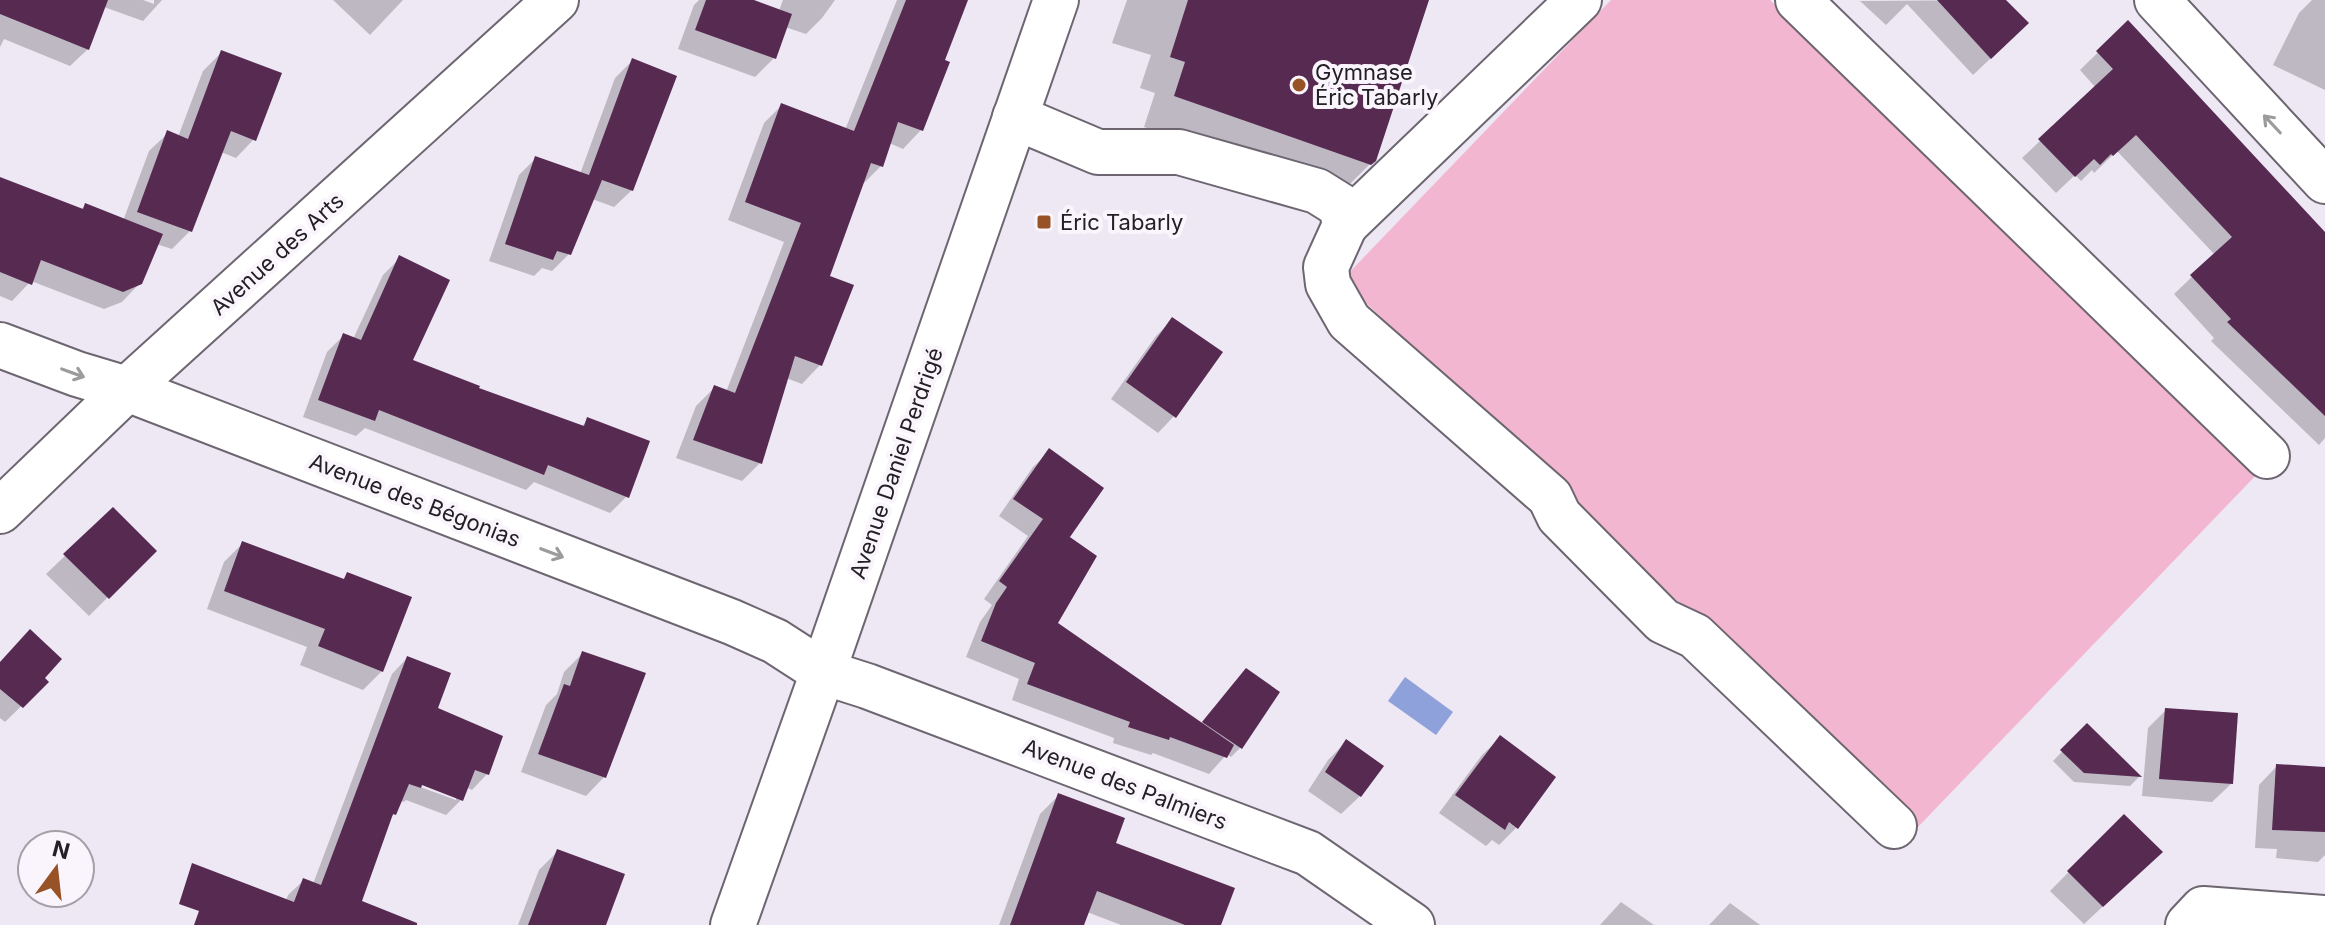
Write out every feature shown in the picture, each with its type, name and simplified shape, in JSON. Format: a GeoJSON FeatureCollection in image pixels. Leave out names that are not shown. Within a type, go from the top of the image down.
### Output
{"type":"FeatureCollection","features":[{"type":"Feature","properties":{"kind":"street","name":"Avenue des Arts"},"geometry":{"type":"LineString","coordinates":[[0,511],[127,389],[556,0]]}},
{"type":"Feature","properties":{"kind":"street","name":"Avenue Daniel Perdrigé"},"geometry":{"type":"LineString","coordinates":[[733,925],[1056,0]]}},
{"type":"Feature","properties":{"kind":"street"},"geometry":{"type":"LineString","coordinates":[[1579,0],[1345,225],[1326,267],[1328,284],[1349,321],[1550,497],[1559,516],[1663,621],[1695,636],[1894,826]]}},
{"type":"Feature","properties":{"kind":"street"},"geometry":{"type":"LineString","coordinates":[[1798,0],[2267,456]]}},
{"type":"Feature","properties":{"kind":"street"},"geometry":{"type":"LineString","coordinates":[[2157,0],[2325,181]]}},
{"type":"Feature","properties":{"kind":"street"},"geometry":{"type":"LineString","coordinates":[[1015,117],[1098,152],[1179,152],[1317,191],[1341,206],[1345,225]]}},
{"type":"Feature","properties":{"kind":"street","name":"Avenue des Bégonias"},"geometry":{"type":"LineString","coordinates":[[0,345],[127,389],[732,622],[775,641],[823,672]]}},
{"type":"Feature","properties":{"kind":"street","name":"Avenue des Palmiers"},"geometry":{"type":"LineString","coordinates":[[823,672],[1308,853],[1412,925]]}},
{"type":"Feature","properties":{"kind":"street"},"geometry":{"type":"LineString","coordinates":[[2188,925],[2203,909],[2325,918]]}},
{"type":"Feature","properties":{"kind":"shaded area"},"geometry":{"type":"Polygon","coordinates":[[[1611,0],[1770,0],[2261,470],[1916,829],[1342,280],[1611,0]]]}},
{"type":"Feature","properties":{"kind":"water"},"geometry":{"type":"Polygon","coordinates":[[[1405,677],[1453,712],[1436,735],[1388,701],[1405,677]]]}},
{"type":"Feature","properties":{"kind":"building"},"geometry":{"type":"Polygon","coordinates":[[[0,0],[108,0],[89,50],[0,14],[0,0]]]}},
{"type":"Feature","properties":{"kind":"building"},"geometry":{"type":"Polygon","coordinates":[[[706,0],[754,0],[792,14],[776,59],[695,30],[706,0]]]}},
{"type":"Feature","properties":{"kind":"building"},"geometry":{"type":"Polygon","coordinates":[[[906,0],[968,0],[945,60],[950,62],[923,131],[898,122],[883,167],[871,163],[830,276],[854,285],[822,366],[795,356],[762,464],[693,440],[714,385],[735,393],[801,223],[745,202],[781,103],[854,131],[906,0]]]}},
{"type":"Feature","properties":{"kind":"building","name":"Gymnase Éric Tabarly"},"geometry":{"type":"Polygon","coordinates":[[[1188,0],[1429,0],[1376,161],[1371,165],[1174,96],[1185,62],[1170,57],[1188,0]]]}},
{"type":"Feature","properties":{"kind":"building"},"geometry":{"type":"Polygon","coordinates":[[[1937,0],[2006,0],[2029,23],[1991,59],[1937,0]]]}},
{"type":"Feature","properties":{"kind":"building"},"geometry":{"type":"Polygon","coordinates":[[[2128,20],[2325,232],[2325,416],[2227,322],[2231,319],[2190,275],[2232,237],[2136,135],[2100,165],[2094,159],[2075,177],[2038,139],[2113,69],[2096,51],[2128,20]]]}},
{"type":"Feature","properties":{"kind":"building"},"geometry":{"type":"Polygon","coordinates":[[[221,50],[282,73],[256,141],[231,131],[192,232],[137,212],[167,130],[188,139],[221,50]]]}},
{"type":"Feature","properties":{"kind":"building"},"geometry":{"type":"Polygon","coordinates":[[[632,58],[677,76],[633,191],[602,180],[571,255],[557,251],[553,260],[505,244],[535,156],[589,175],[632,58]]]}},
{"type":"Feature","properties":{"kind":"building"},"geometry":{"type":"Polygon","coordinates":[[[0,177],[83,209],[85,203],[163,234],[142,284],[123,292],[41,260],[32,285],[0,272],[0,177]]]}},
{"type":"Feature","properties":{"kind":"building"},"geometry":{"type":"Polygon","coordinates":[[[399,255],[450,280],[413,360],[584,426],[587,417],[650,441],[629,498],[548,465],[544,475],[379,410],[375,421],[318,400],[343,333],[361,340],[399,255]]]}},
{"type":"Feature","properties":{"kind":"building"},"geometry":{"type":"Polygon","coordinates":[[[1172,317],[1223,352],[1176,418],[1126,382],[1172,317]]]}},
{"type":"Feature","properties":{"kind":"building"},"geometry":{"type":"Polygon","coordinates":[[[1049,448],[1104,488],[1070,537],[1067,535],[1097,556],[1058,623],[1234,745],[1227,758],[1170,737],[1169,740],[1128,727],[1130,722],[1027,684],[1035,663],[981,641],[996,603],[1007,587],[999,581],[1043,519],[1013,499],[1049,448]]]}},
{"type":"Feature","properties":{"kind":"building"},"geometry":{"type":"Polygon","coordinates":[[[113,507],[157,551],[109,599],[63,554],[113,507]]]}},
{"type":"Feature","properties":{"kind":"building"},"geometry":{"type":"Polygon","coordinates":[[[242,541],[344,579],[347,572],[412,597],[383,672],[318,646],[325,629],[224,591],[242,541]]]}},
{"type":"Feature","properties":{"kind":"building"},"geometry":{"type":"Polygon","coordinates":[[[30,629],[62,659],[45,678],[49,682],[23,708],[0,689],[0,662],[30,629]]]}},
{"type":"Feature","properties":{"kind":"building"},"geometry":{"type":"Polygon","coordinates":[[[582,651],[646,673],[606,778],[538,754],[564,684],[570,686],[582,651]]]}},
{"type":"Feature","properties":{"kind":"building"},"geometry":{"type":"Polygon","coordinates":[[[407,656],[451,673],[438,708],[503,736],[489,775],[475,770],[463,801],[422,785],[421,788],[409,784],[396,815],[393,814],[362,901],[417,925],[194,925],[199,911],[179,904],[192,863],[294,902],[303,878],[321,885],[407,656]]]}},
{"type":"Feature","properties":{"kind":"building"},"geometry":{"type":"Polygon","coordinates":[[[1246,668],[1280,692],[1242,749],[1202,722],[1246,668]]]}},
{"type":"Feature","properties":{"kind":"building"},"geometry":{"type":"Polygon","coordinates":[[[2165,708],[2238,713],[2233,784],[2159,779],[2165,708]]]}},
{"type":"Feature","properties":{"kind":"building"},"geometry":{"type":"Polygon","coordinates":[[[2087,723],[2142,777],[2084,773],[2060,750],[2087,723]]]}},
{"type":"Feature","properties":{"kind":"building"},"geometry":{"type":"Polygon","coordinates":[[[1500,735],[1556,777],[1518,829],[1509,822],[1505,830],[1455,795],[1500,735]]]}},
{"type":"Feature","properties":{"kind":"building"},"geometry":{"type":"Polygon","coordinates":[[[1346,739],[1384,766],[1361,797],[1325,772],[1346,739]]]}},
{"type":"Feature","properties":{"kind":"building"},"geometry":{"type":"Polygon","coordinates":[[[2276,764],[2325,767],[2325,832],[2272,830],[2276,764]]]}},
{"type":"Feature","properties":{"kind":"building"},"geometry":{"type":"Polygon","coordinates":[[[1058,793],[1125,818],[1116,843],[1235,888],[1221,925],[1185,925],[1097,891],[1084,925],[1010,925],[1058,793]]]}},
{"type":"Feature","properties":{"kind":"building"},"geometry":{"type":"Polygon","coordinates":[[[2124,814],[2163,852],[2103,907],[2067,871],[2124,814]]]}},
{"type":"Feature","properties":{"kind":"building"},"geometry":{"type":"Polygon","coordinates":[[[557,849],[625,874],[606,925],[528,925],[557,849]]]}},
{"type":"Feature","properties":{"kind":"place","name":"Gymnase Éric Tabarly"},"geometry":{"type":"Point","coordinates":[1299,85]}},
{"type":"Feature","properties":{"kind":"place","name":"Éric Tabarly"},"geometry":{"type":"Point","coordinates":[1044,222]}}]}
